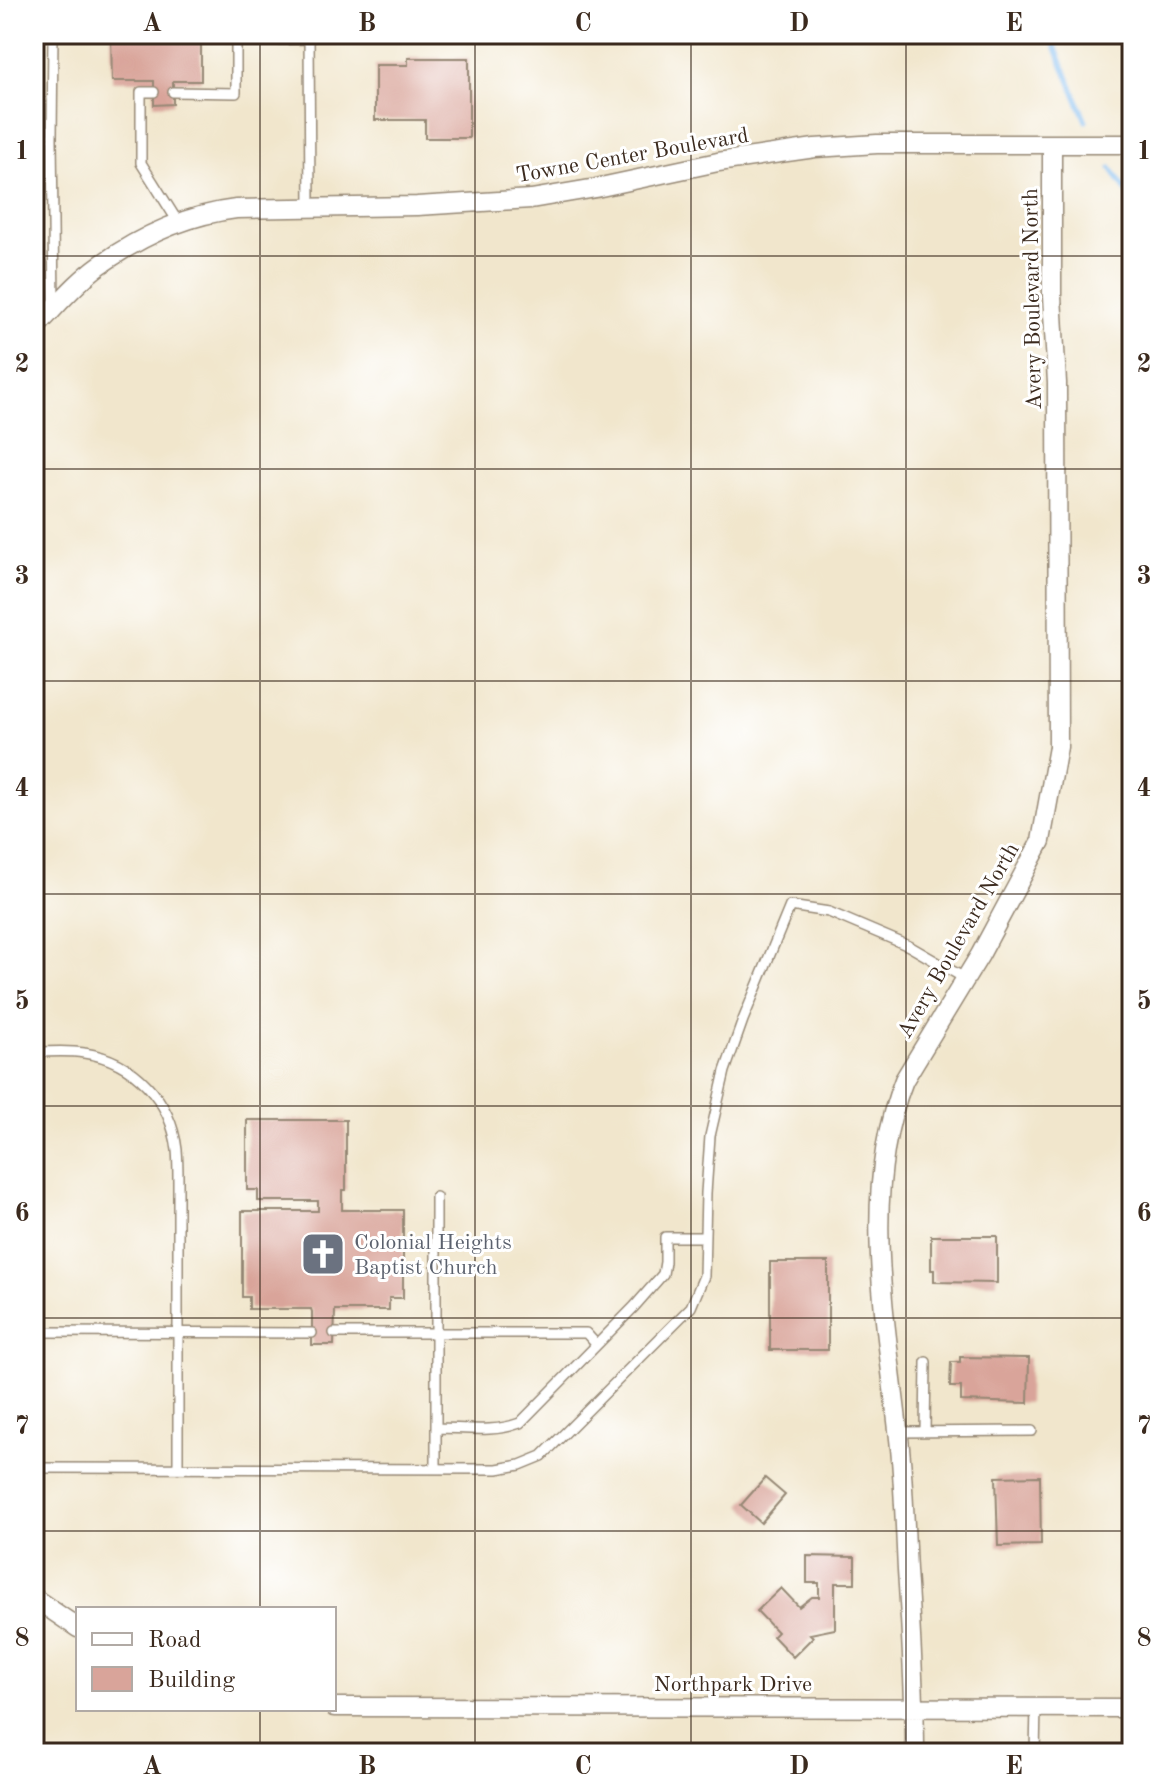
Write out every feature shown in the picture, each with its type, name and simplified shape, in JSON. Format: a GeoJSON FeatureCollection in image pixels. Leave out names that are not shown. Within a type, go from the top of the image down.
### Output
{"type":"FeatureCollection","features":[{"type":"Feature","properties":{"kind":"street","name":"Towne Center Boulevard"},"geometry":{"type":"LineString","coordinates":[[34,329],[98,266],[178,222],[213,212],[531,199],[718,162],[815,148],[877,144],[1132,144]]}},
{"type":"Feature","properties":{"kind":"street","name":"Avery Boulevard North"},"geometry":{"type":"LineString","coordinates":[[915,1753],[915,1707],[898,1432],[882,1282],[880,1195],[884,1152],[896,1100],[904,1080],[980,955],[1041,841],[1058,747],[1057,383],[1052,296],[1052,144]]}},
{"type":"Feature","properties":{"kind":"street"},"geometry":{"type":"LineString","coordinates":[[34,1598],[76,1627]]}},
{"type":"Feature","properties":{"kind":"street","name":"Northpark Drive"},"geometry":{"type":"LineString","coordinates":[[336,1707],[1132,1708]]}},
{"type":"Feature","properties":{"kind":"lane"},"geometry":{"type":"LineString","coordinates":[[53,34],[54,309]]}},
{"type":"Feature","properties":{"kind":"lane"},"geometry":{"type":"LineString","coordinates":[[173,92],[236,93],[236,40],[309,37],[310,209]]}},
{"type":"Feature","properties":{"kind":"lane"},"geometry":{"type":"LineString","coordinates":[[154,92],[141,92],[141,163],[178,222]]}},
{"type":"Feature","properties":{"kind":"lane"},"geometry":{"type":"LineString","coordinates":[[34,1468],[497,1469],[520,1465],[542,1456],[691,1307],[704,1276],[710,1136],[725,1071],[790,906],[829,912],[909,946],[966,979]]}},
{"type":"Feature","properties":{"kind":"lane"},"geometry":{"type":"LineString","coordinates":[[34,1052],[83,1052],[110,1059],[148,1085],[169,1118],[177,1148],[178,1469]]}},
{"type":"Feature","properties":{"kind":"lane"},"geometry":{"type":"LineString","coordinates":[[436,1197],[436,1469]]}},
{"type":"Feature","properties":{"kind":"lane"},"geometry":{"type":"LineString","coordinates":[[437,1428],[490,1429],[520,1423],[663,1274],[665,1237],[704,1237]]}},
{"type":"Feature","properties":{"kind":"lane"},"geometry":{"type":"LineString","coordinates":[[34,1332],[312,1333]]}},
{"type":"Feature","properties":{"kind":"lane"},"geometry":{"type":"LineString","coordinates":[[334,1333],[586,1333],[596,1344]]}},
{"type":"Feature","properties":{"kind":"lane"},"geometry":{"type":"LineString","coordinates":[[925,1432],[926,1362]]}},
{"type":"Feature","properties":{"kind":"lane"},"geometry":{"type":"LineString","coordinates":[[898,1432],[1032,1431]]}},
{"type":"Feature","properties":{"kind":"lane"},"geometry":{"type":"LineString","coordinates":[[1035,1753],[1036,1707]]}},
{"type":"Feature","properties":{"kind":"building"},"geometry":{"type":"Polygon","coordinates":[[[111,34],[201,34],[201,81],[173,81],[173,104],[154,105],[154,81],[112,81],[111,34]]]}},
{"type":"Feature","properties":{"kind":"building"},"geometry":{"type":"Polygon","coordinates":[[[408,58],[469,58],[469,138],[425,138],[425,120],[375,120],[375,65],[408,65],[408,58]]]}},
{"type":"Feature","properties":{"kind":"building","name":"Colonial Heights Baptist Church"},"geometry":{"type":"Polygon","coordinates":[[[247,1120],[346,1120],[346,1190],[342,1190],[342,1210],[403,1210],[403,1298],[389,1298],[389,1310],[335,1310],[334,1345],[312,1345],[311,1309],[249,1309],[249,1297],[242,1297],[242,1211],[318,1211],[318,1201],[258,1201],[258,1190],[247,1190],[247,1120]]]}},
{"type":"Feature","properties":{"kind":"building"},"geometry":{"type":"Polygon","coordinates":[[[931,1236],[997,1236],[997,1283],[934,1282],[931,1236]]]}},
{"type":"Feature","properties":{"kind":"building"},"geometry":{"type":"Polygon","coordinates":[[[770,1262],[828,1262],[828,1350],[770,1350],[770,1262]]]}},
{"type":"Feature","properties":{"kind":"building"},"geometry":{"type":"Polygon","coordinates":[[[960,1357],[1029,1358],[1028,1403],[961,1401],[961,1387],[950,1387],[951,1362],[960,1362],[960,1357]]]}},
{"type":"Feature","properties":{"kind":"building"},"geometry":{"type":"Polygon","coordinates":[[[1040,1476],[1041,1545],[998,1546],[996,1477],[1040,1476]]]}},
{"type":"Feature","properties":{"kind":"building"},"geometry":{"type":"Polygon","coordinates":[[[765,1478],[785,1495],[761,1523],[741,1505],[765,1478]]]}},
{"type":"Feature","properties":{"kind":"building"},"geometry":{"type":"Polygon","coordinates":[[[807,1556],[855,1557],[855,1583],[835,1583],[835,1629],[810,1634],[813,1637],[793,1657],[773,1636],[777,1632],[757,1611],[781,1588],[799,1607],[812,1597],[819,1597],[819,1583],[807,1583],[807,1556]]]}},
{"type":"Feature","properties":{"kind":"waterway"},"geometry":{"type":"LineString","coordinates":[[1050,34],[1086,121]]}},
{"type":"Feature","properties":{"kind":"waterway"},"geometry":{"type":"LineString","coordinates":[[1111,168],[1132,200]]}},
{"type":"Feature","properties":{"kind":"place","name":"Colonial Heights Baptist Church"},"geometry":{"type":"Point","coordinates":[323,1254]}}]}
